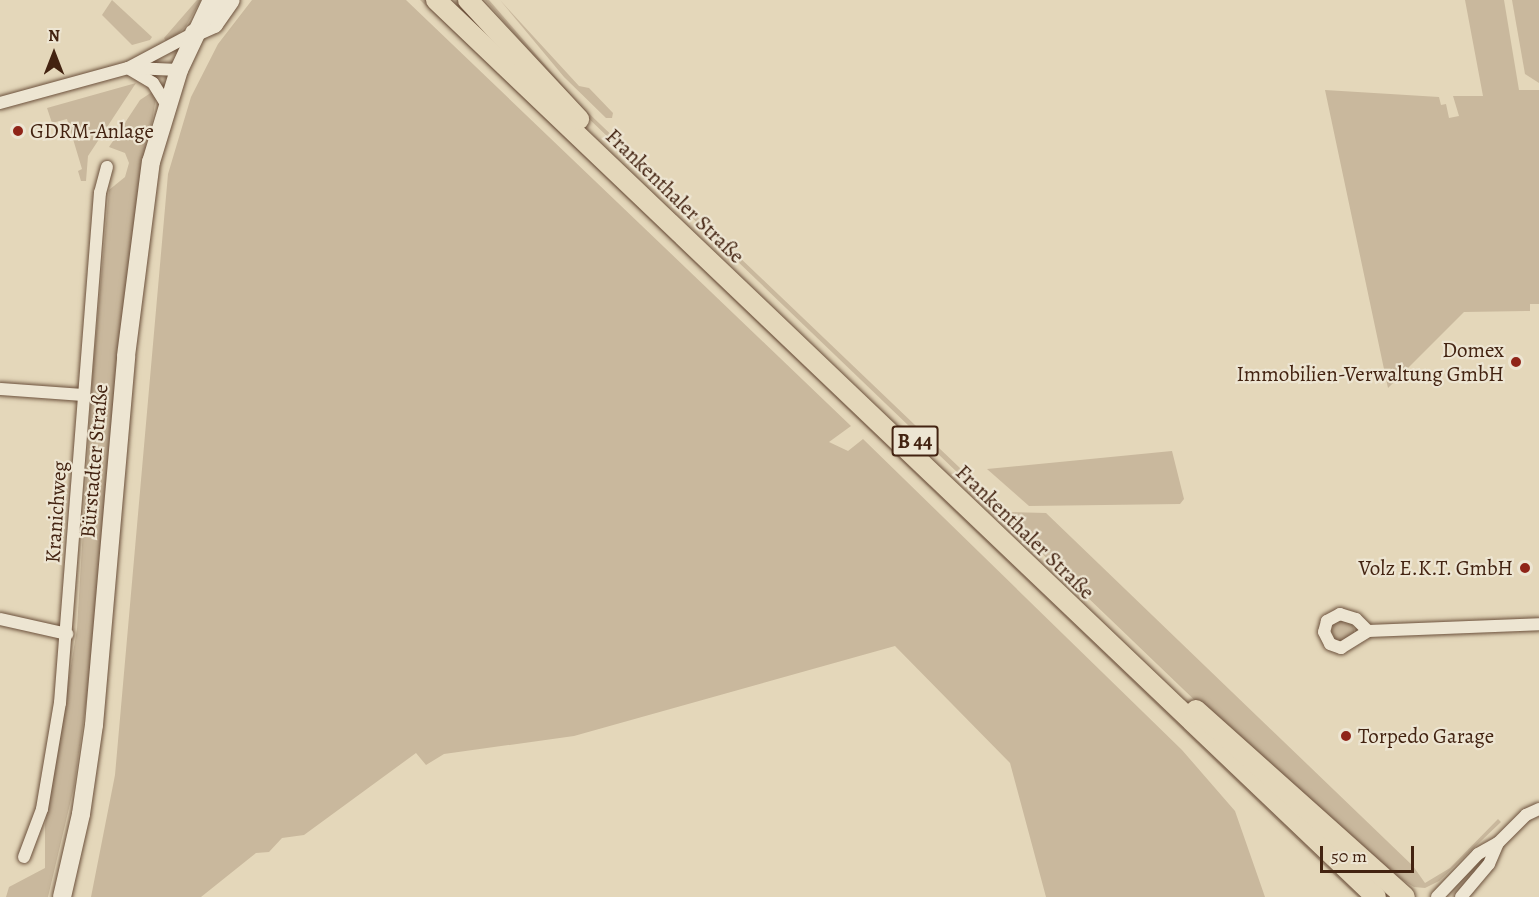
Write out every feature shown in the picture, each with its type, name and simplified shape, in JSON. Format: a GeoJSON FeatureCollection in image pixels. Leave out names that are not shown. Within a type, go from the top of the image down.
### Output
{"type":"FeatureCollection","features":[{"type":"Feature","properties":{"kind":"main road","name":"Bürstadter Straße"},"geometry":{"type":"LineString","coordinates":[[62,897],[81,814],[93,725],[126,356],[151,162],[166,104],[194,33],[212,0]]}},
{"type":"Feature","properties":{"kind":"main road"},"geometry":{"type":"LineString","coordinates":[[194,33],[214,24],[231,0]]}},
{"type":"Feature","properties":{"kind":"main road","name":"Frankenthaler Straße"},"geometry":{"type":"LineString","coordinates":[[436,0],[1376,897]]}},
{"type":"Feature","properties":{"kind":"main road","name":"Frankenthaler Straße"},"geometry":{"type":"LineString","coordinates":[[468,0],[566,106],[712,247],[1248,759],[1405,897]]}},
{"type":"Feature","properties":{"kind":"street"},"geometry":{"type":"LineString","coordinates":[[0,103],[128,68],[194,33]]}},
{"type":"Feature","properties":{"kind":"street"},"geometry":{"type":"LineString","coordinates":[[128,68],[179,70]]}},
{"type":"Feature","properties":{"kind":"street"},"geometry":{"type":"LineString","coordinates":[[128,68],[153,83],[166,104]]}},
{"type":"Feature","properties":{"kind":"street","name":"Kranichweg"},"geometry":{"type":"LineString","coordinates":[[24,857],[42,809],[67,634],[100,193],[106,166]]}},
{"type":"Feature","properties":{"kind":"street"},"geometry":{"type":"LineString","coordinates":[[0,389],[84,394]]}},
{"type":"Feature","properties":{"kind":"street"},"geometry":{"type":"LineString","coordinates":[[0,619],[67,634]]}},
{"type":"Feature","properties":{"kind":"street"},"geometry":{"type":"LineString","coordinates":[[1368,631],[1539,624]]}},
{"type":"Feature","properties":{"kind":"street"},"geometry":{"type":"LineString","coordinates":[[1437,897],[1478,854],[1498,843],[1526,815],[1539,809]]}},
{"type":"Feature","properties":{"kind":"street"},"geometry":{"type":"LineString","coordinates":[[1461,897],[1489,864],[1498,843]]}},
{"type":"Feature","properties":{"kind":"shaded area"},"geometry":{"type":"Polygon","coordinates":[[[112,0],[152,37],[150,40],[132,45],[102,15],[112,0]]]}},
{"type":"Feature","properties":{"kind":"shaded area"},"geometry":{"type":"Polygon","coordinates":[[[197,0],[201,0],[186,26],[168,44],[164,38],[197,0]]]}},
{"type":"Feature","properties":{"kind":"shaded area"},"geometry":{"type":"Polygon","coordinates":[[[252,0],[406,0],[851,426],[829,442],[848,451],[863,439],[1182,750],[1235,811],[1265,897],[1046,897],[1010,763],[895,646],[574,736],[444,754],[426,765],[416,753],[304,835],[282,838],[269,852],[256,853],[201,897],[91,897],[115,775],[168,174],[191,97],[218,44],[252,0]]]}},
{"type":"Feature","properties":{"kind":"shaded area"},"geometry":{"type":"Polygon","coordinates":[[[420,0],[427,0],[1365,897],[1358,897],[1326,867],[420,0]]]}},
{"type":"Feature","properties":{"kind":"shaded area"},"geometry":{"type":"Polygon","coordinates":[[[485,0],[489,0],[578,103],[1006,512],[1046,513],[1413,866],[1425,883],[1450,868],[1498,819],[1501,822],[1439,881],[1425,888],[1414,887],[1391,873],[1207,712],[585,115],[485,0]]]}},
{"type":"Feature","properties":{"kind":"shaded area"},"geometry":{"type":"Polygon","coordinates":[[[500,0],[579,86],[589,88],[613,113],[612,118],[606,118],[564,77],[500,0]]]}},
{"type":"Feature","properties":{"kind":"shaded area"},"geometry":{"type":"Polygon","coordinates":[[[1465,0],[1504,0],[1519,90],[1539,90],[1539,304],[1530,304],[1530,311],[1464,312],[1388,388],[1325,90],[1439,97],[1441,105],[1446,104],[1449,118],[1459,116],[1453,96],[1483,96],[1465,0]]]}},
{"type":"Feature","properties":{"kind":"shaded area"},"geometry":{"type":"Polygon","coordinates":[[[1512,0],[1539,0],[1539,83],[1525,74],[1512,0]]]}},
{"type":"Feature","properties":{"kind":"shaded area"},"geometry":{"type":"Polygon","coordinates":[[[136,83],[88,156],[86,181],[81,181],[78,171],[82,169],[67,119],[52,123],[47,108],[136,83]]]}},
{"type":"Feature","properties":{"kind":"shaded area"},"geometry":{"type":"Polygon","coordinates":[[[152,92],[156,98],[142,172],[124,307],[93,655],[74,787],[48,897],[6,897],[9,887],[45,868],[45,825],[77,629],[92,380],[109,190],[125,177],[129,163],[125,153],[109,147],[140,100],[152,92]]]}},
{"type":"Feature","properties":{"kind":"shaded area"},"geometry":{"type":"Polygon","coordinates":[[[1172,451],[1184,499],[1180,504],[1029,506],[987,469],[1172,451]]]}},
{"type":"Feature","properties":{"kind":"shaded area"},"geometry":{"type":"Polygon","coordinates":[[[1343,620],[1353,627],[1354,631],[1347,641],[1343,642],[1333,635],[1332,631],[1339,621],[1343,620]]]}},
{"type":"Feature","properties":{"kind":"place","name":"GDRM-Anlage"},"geometry":{"type":"Point","coordinates":[18,131]}},
{"type":"Feature","properties":{"kind":"place","name":"Domex Immobilien-Verwaltung GmbH"},"geometry":{"type":"Point","coordinates":[1516,362]}},
{"type":"Feature","properties":{"kind":"place","name":"Volz E.K.T. GmbH"},"geometry":{"type":"Point","coordinates":[1525,568]}},
{"type":"Feature","properties":{"kind":"place","name":"Torpedo Garage"},"geometry":{"type":"Point","coordinates":[1346,736]}}]}
